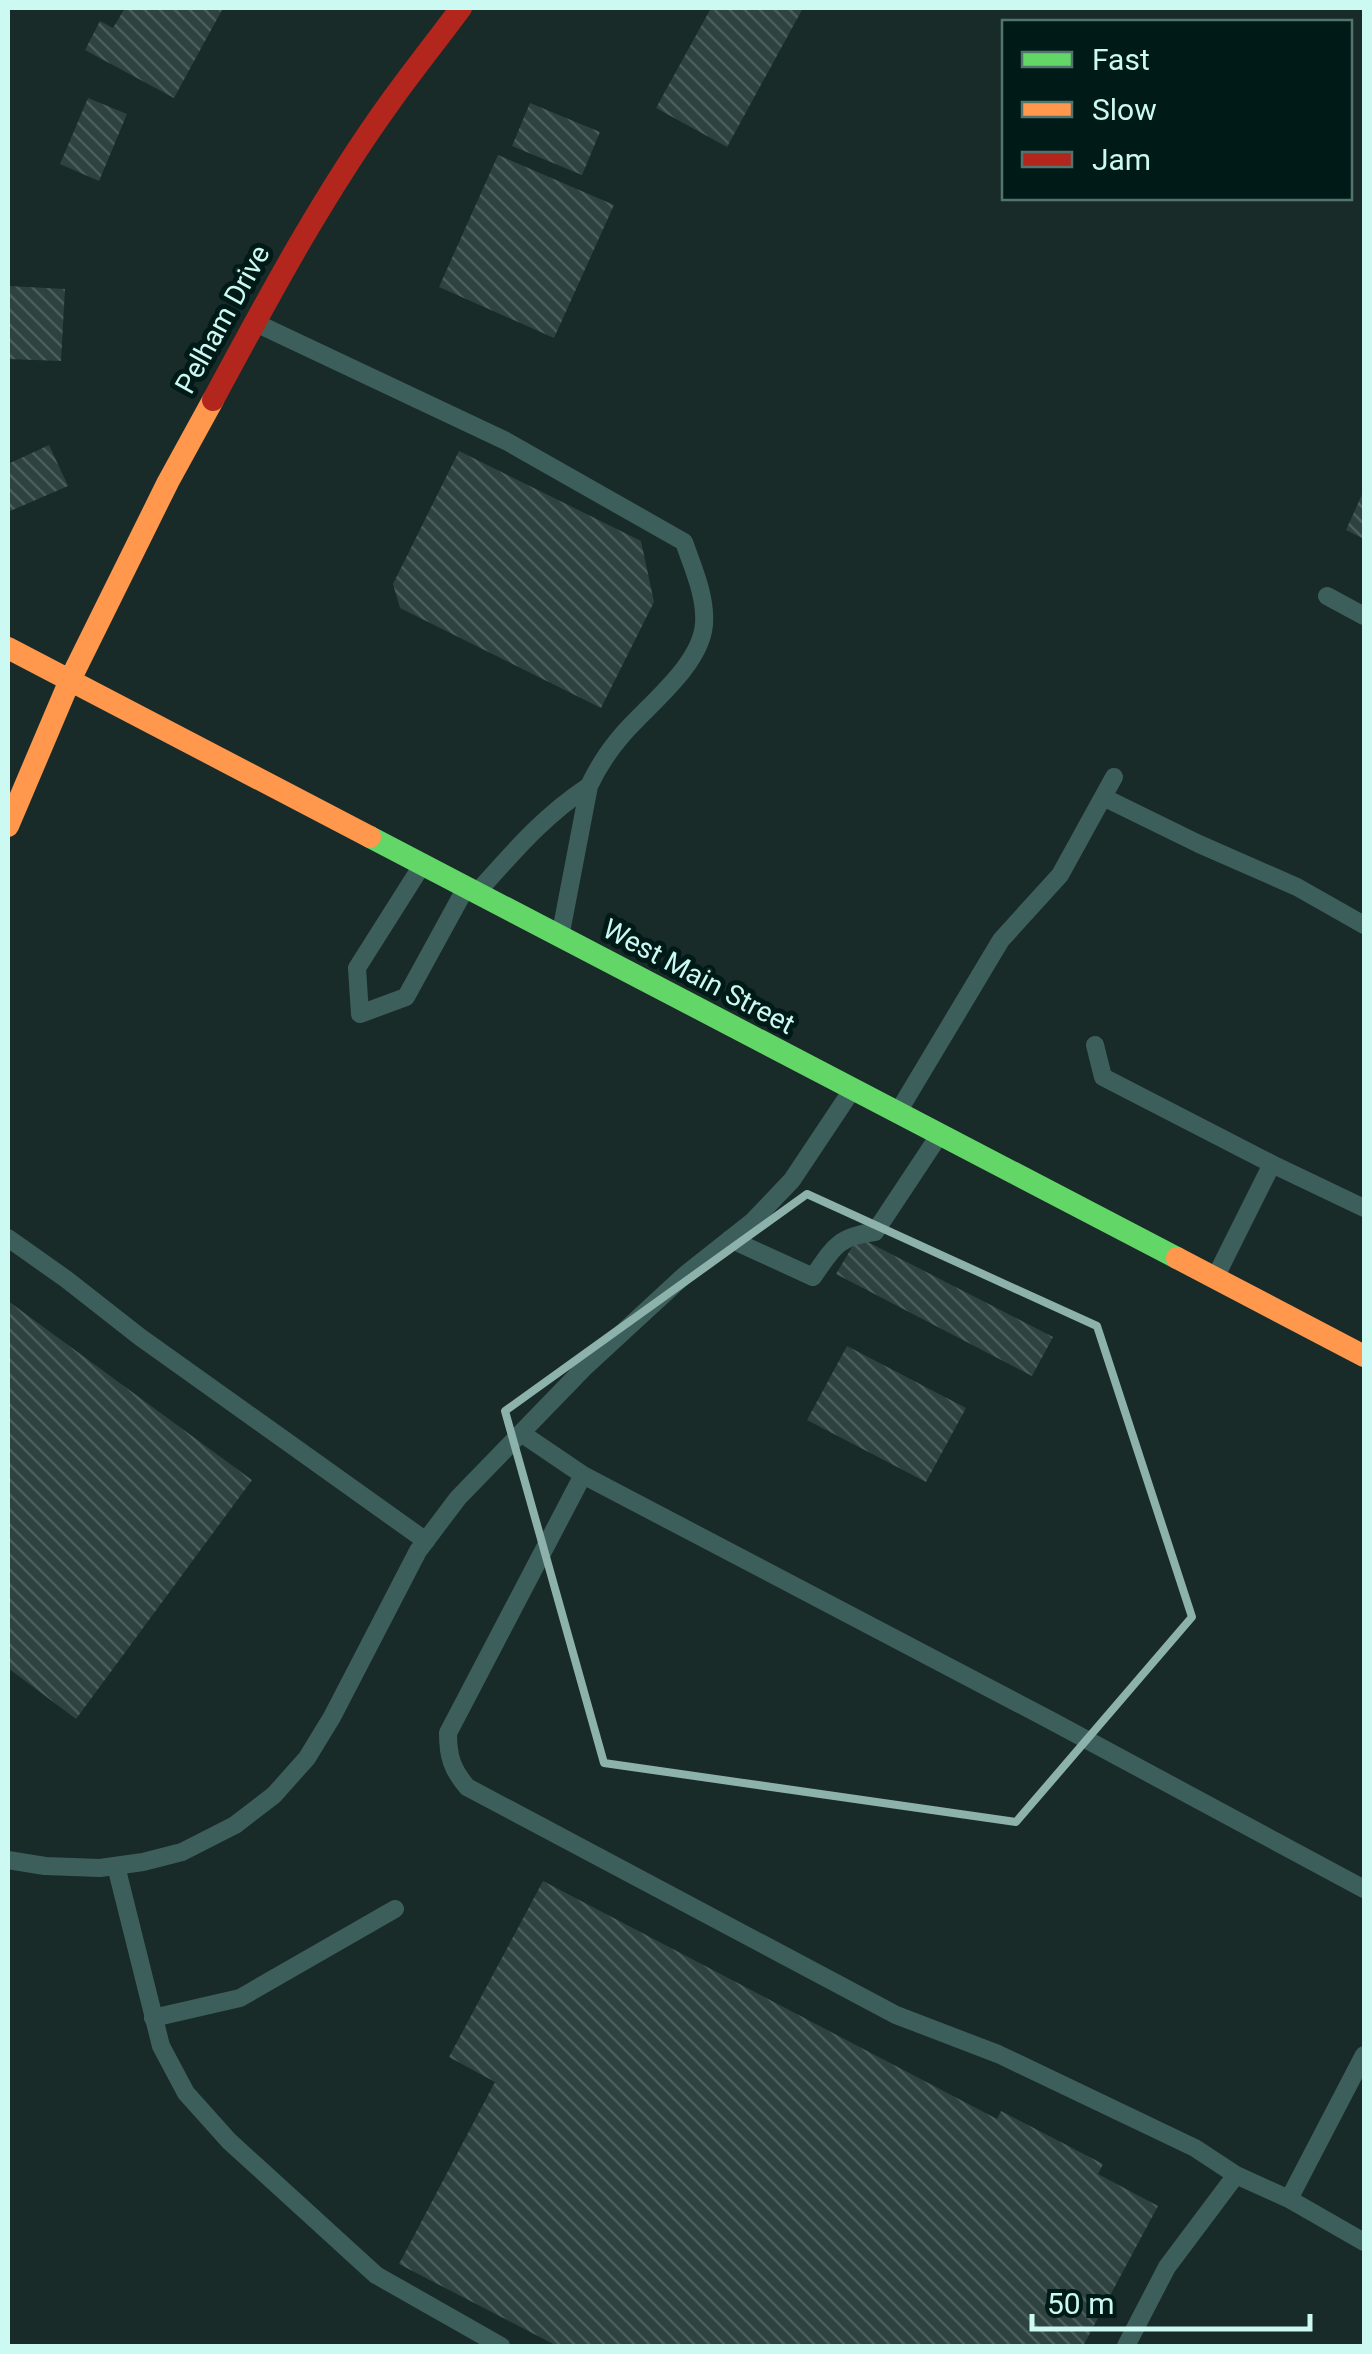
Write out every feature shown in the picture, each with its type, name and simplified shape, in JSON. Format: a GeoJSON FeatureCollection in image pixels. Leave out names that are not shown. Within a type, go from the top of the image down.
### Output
{"type":"FeatureCollection","features":[{"type":"Feature","properties":{"kind":"main road","name":"Pelham Drive"},"geometry":{"type":"LineString","coordinates":[[8,826],[70,680],[168,482],[254,322],[358,150],[461,8]]}},
{"type":"Feature","properties":{"kind":"main road","name":"West Main Street"},"geometry":{"type":"LineString","coordinates":[[8,648],[1364,1356]]}},
{"type":"Feature","properties":{"kind":"main road"},"geometry":{"type":"LineString","coordinates":[[32,714],[70,680]]}},
{"type":"Feature","properties":{"kind":"lane"},"geometry":{"type":"LineString","coordinates":[[254,322],[506,441],[684,542],[703,603],[700,644],[597,769],[589,786],[560,937]]}},
{"type":"Feature","properties":{"kind":"lane"},"geometry":{"type":"LineString","coordinates":[[1327,596],[1364,616]]}},
{"type":"Feature","properties":{"kind":"lane"},"geometry":{"type":"LineString","coordinates":[[898,1114],[1001,940],[1060,875],[1114,777]]}},
{"type":"Feature","properties":{"kind":"lane"},"geometry":{"type":"LineString","coordinates":[[422,865],[357,968],[360,1014],[406,997],[471,891],[561,804],[589,786]]}},
{"type":"Feature","properties":{"kind":"lane"},"geometry":{"type":"LineString","coordinates":[[1103,797],[1297,886],[1364,925]]}},
{"type":"Feature","properties":{"kind":"lane"},"geometry":{"type":"LineString","coordinates":[[1096,1044],[1103,1077],[1364,1208]]}},
{"type":"Feature","properties":{"kind":"lane"},"geometry":{"type":"LineString","coordinates":[[8,1860],[100,1868],[143,1862],[182,1852],[236,1825],[274,1794],[307,1758],[418,1551],[458,1498],[584,1368],[686,1274],[752,1221],[792,1180],[852,1090]]}},
{"type":"Feature","properties":{"kind":"lane"},"geometry":{"type":"LineString","coordinates":[[730,1239],[812,1277],[841,1240],[876,1232],[940,1135]]}},
{"type":"Feature","properties":{"kind":"lane"},"geometry":{"type":"LineString","coordinates":[[1214,1279],[1272,1164]]}},
{"type":"Feature","properties":{"kind":"lane"},"geometry":{"type":"LineString","coordinates":[[8,1238],[426,1542]]}},
{"type":"Feature","properties":{"kind":"lane"},"geometry":{"type":"LineString","coordinates":[[521,1434],[583,1475],[1364,1888]]}},
{"type":"Feature","properties":{"kind":"lane"},"geometry":{"type":"LineString","coordinates":[[583,1475],[448,1734],[453,1770],[467,1787],[896,2016],[998,2054],[1194,2148],[1236,2175],[1364,2242]]}},
{"type":"Feature","properties":{"kind":"lane"},"geometry":{"type":"LineString","coordinates":[[116,1866],[161,2046],[186,2093],[229,2141],[376,2275],[501,2346]]}},
{"type":"Feature","properties":{"kind":"lane"},"geometry":{"type":"LineString","coordinates":[[154,2018],[240,1998],[395,1909]]}},
{"type":"Feature","properties":{"kind":"lane"},"geometry":{"type":"LineString","coordinates":[[1289,2200],[1364,2055]]}},
{"type":"Feature","properties":{"kind":"lane"},"geometry":{"type":"LineString","coordinates":[[1126,2346],[1167,2267],[1236,2175]]}},
{"type":"Feature","properties":{"kind":"highlighted area"},"geometry":{"type":"Polygon","coordinates":[[[807,1194],[1097,1326],[1192,1617],[1016,1822],[604,1763],[505,1411],[807,1194]]]}},
{"type":"Feature","properties":{"kind":"building"},"geometry":{"type":"Polygon","coordinates":[[[125,8],[223,8],[174,98],[85,50],[100,21],[113,28],[125,8]]]}},
{"type":"Feature","properties":{"kind":"building"},"geometry":{"type":"Polygon","coordinates":[[[711,8],[803,8],[727,147],[656,108],[711,8]]]}},
{"type":"Feature","properties":{"kind":"building"},"geometry":{"type":"Polygon","coordinates":[[[88,98],[127,114],[99,181],[60,164],[88,98]]]}},
{"type":"Feature","properties":{"kind":"building"},"geometry":{"type":"Polygon","coordinates":[[[530,103],[600,132],[582,175],[512,146],[530,103]]]}},
{"type":"Feature","properties":{"kind":"building"},"geometry":{"type":"Polygon","coordinates":[[[498,155],[614,205],[554,338],[439,287],[498,155]]]}},
{"type":"Feature","properties":{"kind":"building"},"geometry":{"type":"Polygon","coordinates":[[[8,286],[65,289],[61,361],[8,359],[8,286]]]}},
{"type":"Feature","properties":{"kind":"building"},"geometry":{"type":"Polygon","coordinates":[[[49,445],[68,486],[8,512],[8,464],[49,445]]]}},
{"type":"Feature","properties":{"kind":"building"},"geometry":{"type":"Polygon","coordinates":[[[459,451],[641,541],[654,602],[601,708],[400,608],[393,584],[459,451]]]}},
{"type":"Feature","properties":{"kind":"building"},"geometry":{"type":"Polygon","coordinates":[[[1364,490],[1364,539],[1346,530],[1364,490]]]}},
{"type":"Feature","properties":{"kind":"building"},"geometry":{"type":"Polygon","coordinates":[[[858,1237],[1053,1337],[1032,1376],[836,1274],[858,1237]]]}},
{"type":"Feature","properties":{"kind":"building"},"geometry":{"type":"Polygon","coordinates":[[[8,1301],[252,1480],[76,1719],[8,1668],[8,1301]]]}},
{"type":"Feature","properties":{"kind":"building"},"geometry":{"type":"Polygon","coordinates":[[[847,1346],[966,1408],[926,1482],[807,1420],[847,1346]]]}},
{"type":"Feature","properties":{"kind":"building"},"geometry":{"type":"Polygon","coordinates":[[[543,1881],[997,2119],[1001,2111],[1103,2164],[1098,2174],[1158,2206],[1083,2346],[557,2346],[399,2264],[495,2082],[449,2057],[543,1881]]]}},
{"type":"Feature","properties":{"kind":"traffic: fast"},"geometry":{"type":"LineString","coordinates":[[370,837],[1177,1258]]}},
{"type":"Feature","properties":{"kind":"traffic: slow"},"geometry":{"type":"LineString","coordinates":[[8,826],[70,680],[213,400]]}},
{"type":"Feature","properties":{"kind":"traffic: slow"},"geometry":{"type":"LineString","coordinates":[[8,648],[370,837]]}},
{"type":"Feature","properties":{"kind":"traffic: slow"},"geometry":{"type":"LineString","coordinates":[[1177,1258],[1364,1356]]}},
{"type":"Feature","properties":{"kind":"traffic: jam"},"geometry":{"type":"LineString","coordinates":[[213,400],[342,173],[461,8]]}}]}
